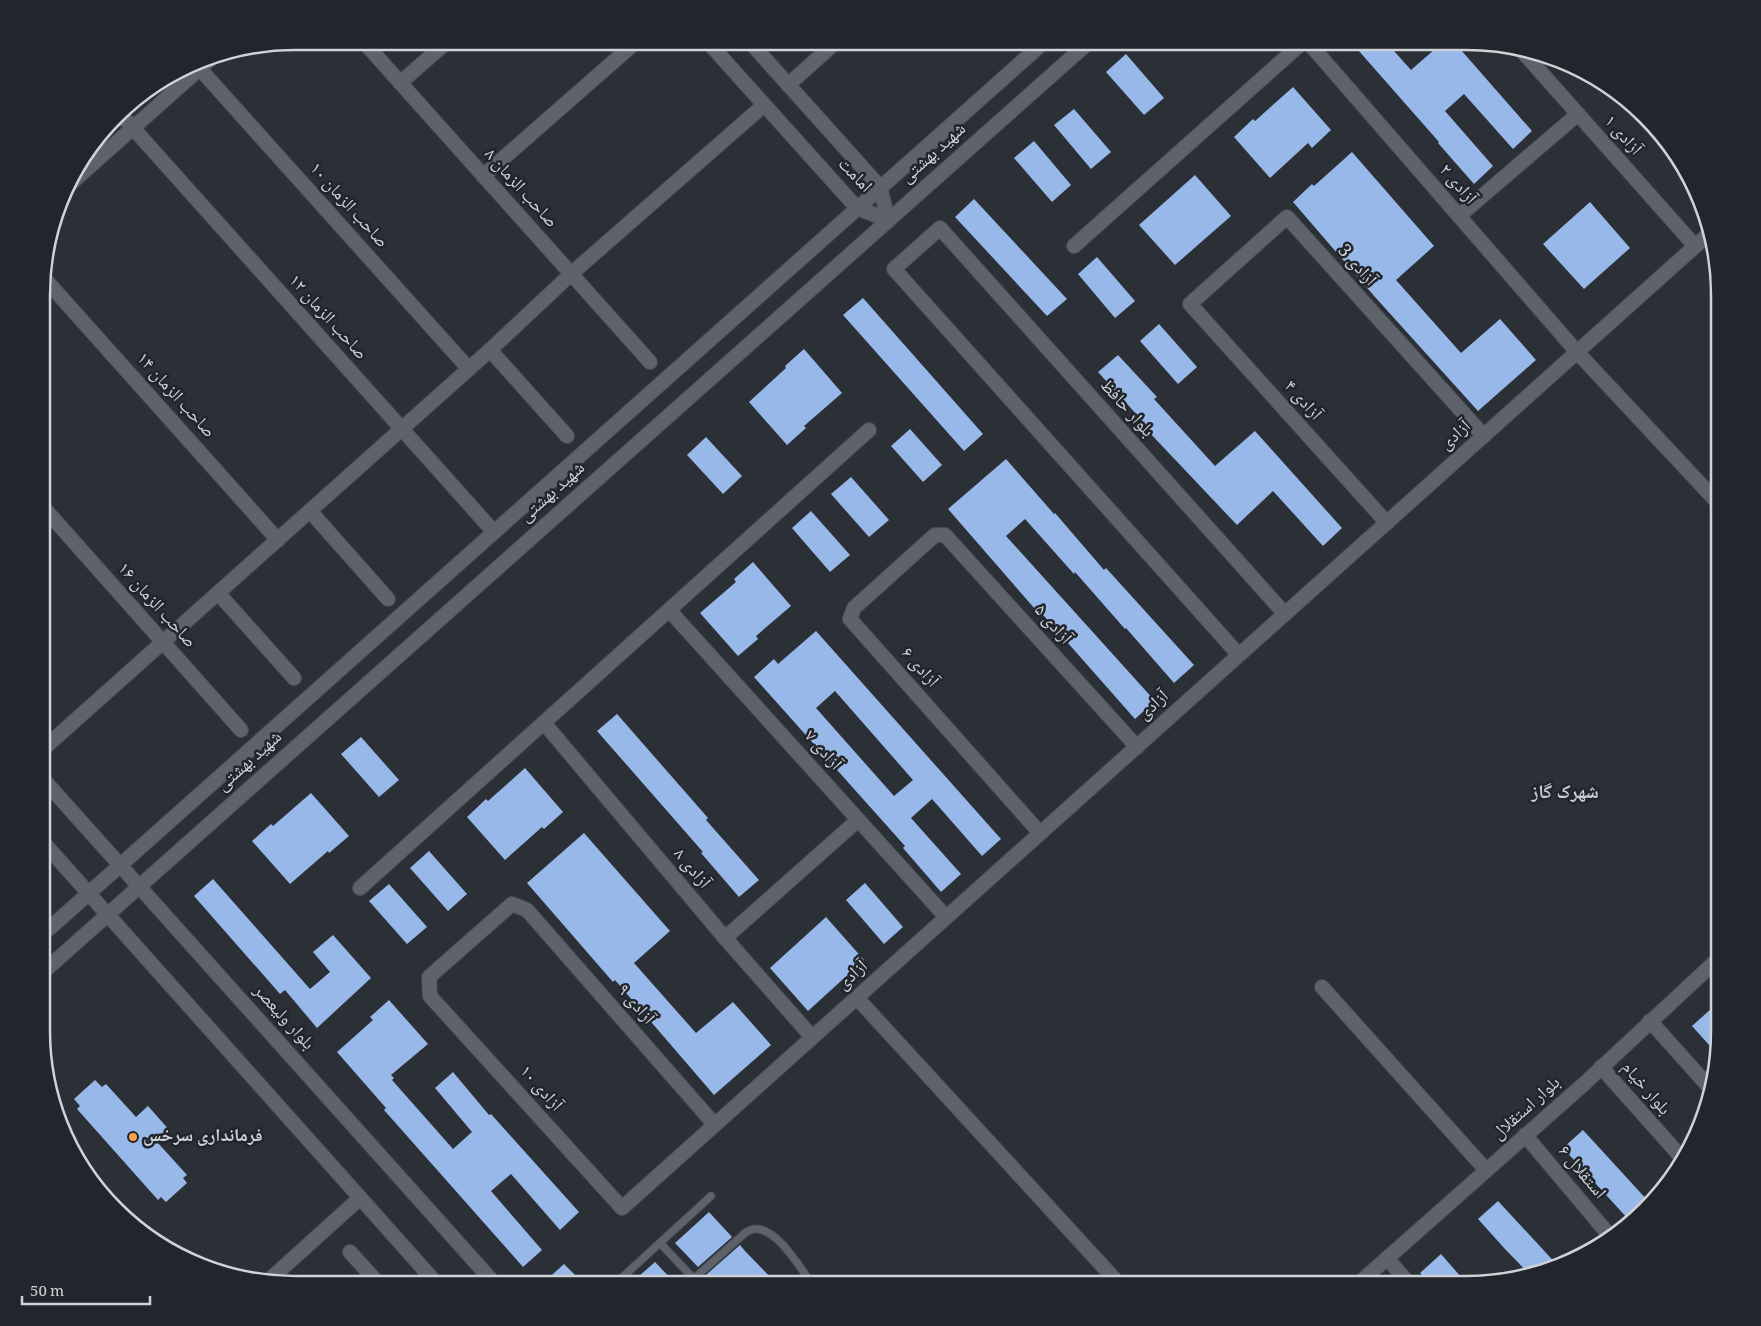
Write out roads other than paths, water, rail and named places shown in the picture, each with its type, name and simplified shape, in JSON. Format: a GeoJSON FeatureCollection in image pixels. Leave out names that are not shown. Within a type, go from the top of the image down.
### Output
{"type":"FeatureCollection","features":[{"type":"Feature","properties":{"kind":"street","name":"صاحب الزمان ۸"},"geometry":{"type":"LineString","coordinates":[[371,50],[650,362]]}},
{"type":"Feature","properties":{"kind":"street"},"geometry":{"type":"LineString","coordinates":[[400,83],[438,50]]}},
{"type":"Feature","properties":{"kind":"street"},"geometry":{"type":"LineString","coordinates":[[483,176],[627,50]]}},
{"type":"Feature","properties":{"kind":"street","name":"امامت"},"geometry":{"type":"LineString","coordinates":[[715,50],[857,208],[888,220]]}},
{"type":"Feature","properties":{"kind":"street","name":"امامت"},"geometry":{"type":"LineString","coordinates":[[756,50],[880,187],[888,220]]}},
{"type":"Feature","properties":{"kind":"street"},"geometry":{"type":"LineString","coordinates":[[788,85],[828,50]]}},
{"type":"Feature","properties":{"kind":"street","name":"شهید بهشتی"},"geometry":{"type":"LineString","coordinates":[[50,928],[1035,50]]}},
{"type":"Feature","properties":{"kind":"street","name":"شهید بهشتی"},"geometry":{"type":"LineString","coordinates":[[50,966],[1080,50]]}},
{"type":"Feature","properties":{"kind":"street"},"geometry":{"type":"LineString","coordinates":[[1074,246],[1294,50]]}},
{"type":"Feature","properties":{"kind":"street","name":"آزادی ۲"},"geometry":{"type":"LineString","coordinates":[[1315,50],[1577,352],[1711,495]]}},
{"type":"Feature","properties":{"kind":"street","name":"آزادی ۱"},"geometry":{"type":"LineString","coordinates":[[1528,58],[1695,246]]}},
{"type":"Feature","properties":{"kind":"street","name":"صاحب الزمان ۱۰"},"geometry":{"type":"LineString","coordinates":[[200,69],[469,369]]}},
{"type":"Feature","properties":{"kind":"street"},"geometry":{"type":"LineString","coordinates":[[84,172],[199,70]]}},
{"type":"Feature","properties":{"kind":"street"},"geometry":{"type":"LineString","coordinates":[[50,743],[469,369],[571,274],[764,105]]}},
{"type":"Feature","properties":{"kind":"street"},"geometry":{"type":"LineString","coordinates":[[1459,216],[1578,114]]}},
{"type":"Feature","properties":{"kind":"street","name":"صاحب الزمان ۱۲"},"geometry":{"type":"LineString","coordinates":[[125,119],[494,532]]}},
{"type":"Feature","properties":{"kind":"street","name":"آزادی 3"},"geometry":{"type":"LineString","coordinates":[[1190,304],[1287,217],[1484,436]]}},
{"type":"Feature","properties":{"kind":"street","name":"بلوار حافظ"},"geometry":{"type":"LineString","coordinates":[[1239,655],[894,270],[940,228],[1285,614]]}},
{"type":"Feature","properties":{"kind":"street","name":"آزادی"},"geometry":{"type":"LineString","coordinates":[[622,1208],[1704,238]]}},
{"type":"Feature","properties":{"kind":"street","name":"صاحب الزمان ۱۴"},"geometry":{"type":"LineString","coordinates":[[51,285],[278,540]]}},
{"type":"Feature","properties":{"kind":"street","name":"آزادی ۴"},"geometry":{"type":"LineString","coordinates":[[1190,304],[1386,523]]}},
{"type":"Feature","properties":{"kind":"street"},"geometry":{"type":"LineString","coordinates":[[490,350],[567,436]]}},
{"type":"Feature","properties":{"kind":"street"},"geometry":{"type":"LineString","coordinates":[[360,888],[868,430]]}},
{"type":"Feature","properties":{"kind":"street"},"geometry":{"type":"LineString","coordinates":[[310,511],[388,598]]}},
{"type":"Feature","properties":{"kind":"street","name":"صاحب الزمان ۱۶"},"geometry":{"type":"LineString","coordinates":[[50,515],[241,730]]}},
{"type":"Feature","properties":{"kind":"street","name":"آزادی ۵"},"geometry":{"type":"LineString","coordinates":[[936,535],[945,535],[1137,747]]}},
{"type":"Feature","properties":{"kind":"street","name":"آزادی ۶"},"geometry":{"type":"LineString","coordinates":[[936,535],[854,608],[850,619],[1040,833]]}},
{"type":"Feature","properties":{"kind":"street"},"geometry":{"type":"LineString","coordinates":[[218,593],[294,678]]}},
{"type":"Feature","properties":{"kind":"street","name":"آزادی ۷"},"geometry":{"type":"LineString","coordinates":[[669,610],[946,918]]}},
{"type":"Feature","properties":{"kind":"street","name":"آزادی ۸"},"geometry":{"type":"LineString","coordinates":[[544,723],[725,938],[812,1037]]}},
{"type":"Feature","properties":{"kind":"street","name":"بلوار ولیعصر"},"geometry":{"type":"LineString","coordinates":[[50,787],[488,1276]]}},
{"type":"Feature","properties":{"kind":"street"},"geometry":{"type":"LineString","coordinates":[[725,938],[858,820]]}},
{"type":"Feature","properties":{"kind":"street"},"geometry":{"type":"LineString","coordinates":[[50,850],[430,1276]]}},
{"type":"Feature","properties":{"kind":"street","name":"آزادی ۹"},"geometry":{"type":"LineString","coordinates":[[430,996],[429,977],[512,904],[527,910],[715,1125]]}},
{"type":"Feature","properties":{"kind":"street","name":"بلوار استقلال"},"geometry":{"type":"LineString","coordinates":[[1367,1276],[1601,1067],[1711,965]]}},
{"type":"Feature","properties":{"kind":"street"},"geometry":{"type":"LineString","coordinates":[[1322,986],[1486,1170]]}},
{"type":"Feature","properties":{"kind":"street","name":"آزادی ۱۰"},"geometry":{"type":"LineString","coordinates":[[430,996],[622,1208]]}},
{"type":"Feature","properties":{"kind":"street"},"geometry":{"type":"LineString","coordinates":[[857,998],[1112,1276]]}},
{"type":"Feature","properties":{"kind":"street"},"geometry":{"type":"LineString","coordinates":[[1650,1021],[1705,1083]]}},
{"type":"Feature","properties":{"kind":"street","name":"بلوار خیام"},"geometry":{"type":"LineString","coordinates":[[1601,1067],[1678,1153]]}},
{"type":"Feature","properties":{"kind":"street","name":"استقلال ۶"},"geometry":{"type":"LineString","coordinates":[[1525,1135],[1606,1232]]}},
{"type":"Feature","properties":{"kind":"street"},"geometry":{"type":"LineString","coordinates":[[275,1275],[360,1198]]}},
{"type":"Feature","properties":{"kind":"street"},"geometry":{"type":"LineString","coordinates":[[350,1252],[372,1276]]}},
{"type":"Feature","properties":{"kind":"street"},"geometry":{"type":"LineString","coordinates":[[1387,1258],[1402,1276]]}},
{"type":"Feature","properties":{"kind":"lane"},"geometry":{"type":"LineString","coordinates":[[624,1276],[711,1196]]}},
{"type":"Feature","properties":{"kind":"lane"},"geometry":{"type":"LineString","coordinates":[[698,1276],[745,1233],[755,1229],[774,1236],[784,1246],[806,1276]]}},
{"type":"Feature","properties":{"kind":"lane"},"geometry":{"type":"LineString","coordinates":[[660,1243],[686,1276]]}},
{"type":"Feature","properties":{"kind":"place","name":"فرمانداری سرخس"},"geometry":{"type":"Point","coordinates":[133,1137]}},
{"type":"Feature","properties":{"kind":"district","name":"شهرک گاز"},"geometry":{"type":"Point","coordinates":[1565,794]}}]}
